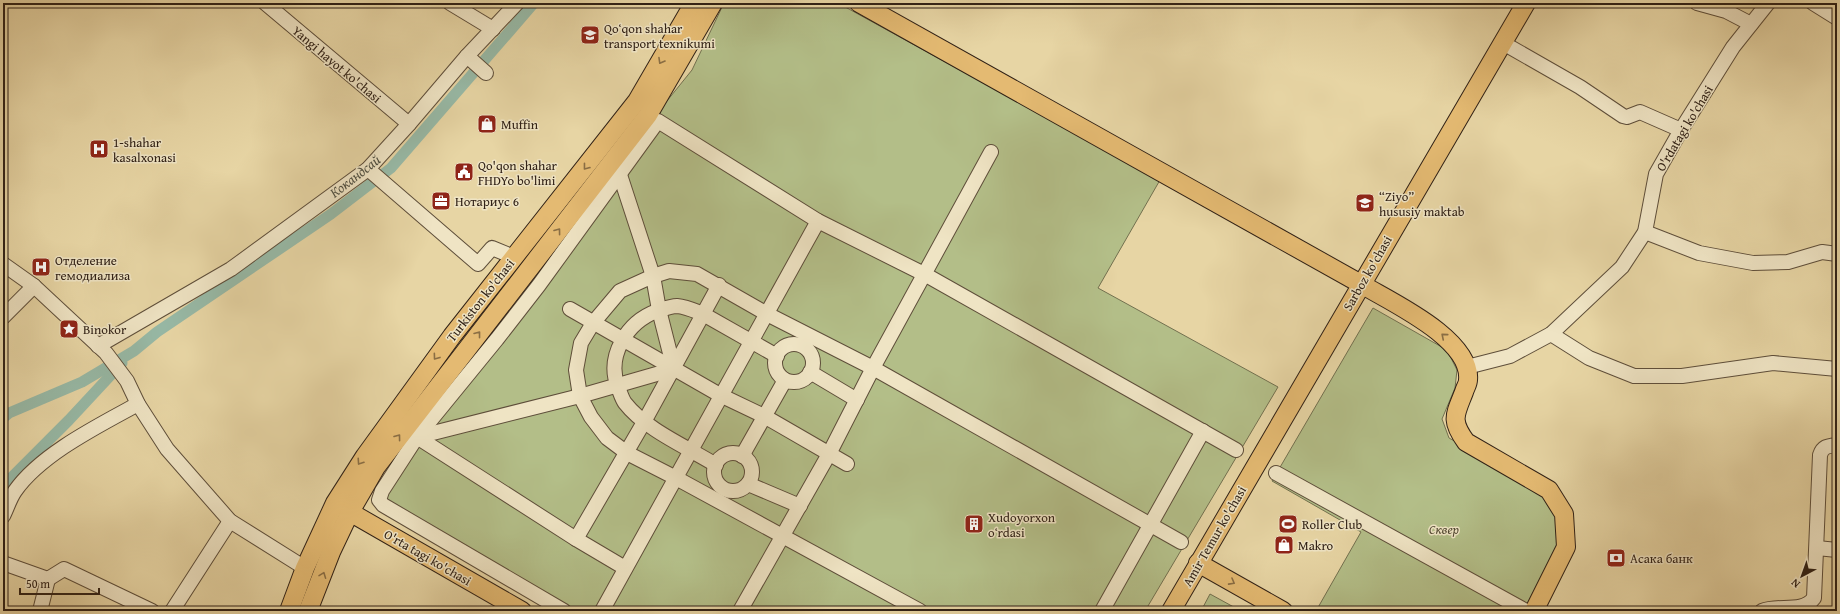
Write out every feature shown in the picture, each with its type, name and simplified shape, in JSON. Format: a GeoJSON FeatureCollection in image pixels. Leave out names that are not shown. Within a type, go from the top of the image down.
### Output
{"type":"FeatureCollection","features":[{"type":"Feature","properties":{"kind":"main road","name":"Turkiston ko'chasi"},"geometry":{"type":"LineString","coordinates":[[289,611],[305,568],[335,503],[356,468],[452,336],[637,101],[694,3]]}},
{"type":"Feature","properties":{"kind":"main road","name":"Turkiston ko'chasi"},"geometry":{"type":"LineString","coordinates":[[308,611],[331,552],[350,512],[376,467],[648,114],[713,3]]}},
{"type":"Feature","properties":{"kind":"main road"},"geometry":{"type":"LineString","coordinates":[[859,3],[1361,284],[1436,329],[1448,338],[1462,354],[1467,367],[1468,380],[1455,414],[1457,430],[1466,442],[1549,490],[1564,514],[1566,547],[1534,611]]}},
{"type":"Feature","properties":{"kind":"main road","name":"Sarboz ko'chasi"},"geometry":{"type":"LineString","coordinates":[[1257,462],[1503,43],[1523,4]]}},
{"type":"Feature","properties":{"kind":"main road","name":"Amir Temur ko'chasi"},"geometry":{"type":"LineString","coordinates":[[1171,611],[1257,462]]}},
{"type":"Feature","properties":{"kind":"main road","name":"O'rta tagi ko'chasi"},"geometry":{"type":"LineString","coordinates":[[335,503],[522,611]]}},
{"type":"Feature","properties":{"kind":"main road"},"geometry":{"type":"LineString","coordinates":[[1198,563],[1283,611]]}},
{"type":"Feature","properties":{"kind":"street","name":"Yangi hayot ko'chasi"},"geometry":{"type":"LineString","coordinates":[[265,3],[409,124]]}},
{"type":"Feature","properties":{"kind":"street"},"geometry":{"type":"LineString","coordinates":[[450,3],[494,29]]}},
{"type":"Feature","properties":{"kind":"street"},"geometry":{"type":"LineString","coordinates":[[102,350],[231,269],[368,169],[467,56],[517,3]]}},
{"type":"Feature","properties":{"kind":"street"},"geometry":{"type":"LineString","coordinates":[[1697,3],[1726,11],[1751,24]]}},
{"type":"Feature","properties":{"kind":"street","name":"O'rdatagi ko'chasi"},"geometry":{"type":"LineString","coordinates":[[1467,367],[1510,356],[1551,334],[1622,267],[1645,232],[1656,174],[1681,130],[1733,47],[1768,3]]}},
{"type":"Feature","properties":{"kind":"street"},"geometry":{"type":"LineString","coordinates":[[1813,3],[1837,18]]}},
{"type":"Feature","properties":{"kind":"street"},"geometry":{"type":"LineString","coordinates":[[1503,43],[1580,87],[1623,116],[1628,117],[1640,112],[1681,130]]}},
{"type":"Feature","properties":{"kind":"street"},"geometry":{"type":"LineString","coordinates":[[467,56],[486,73]]}},
{"type":"Feature","properties":{"kind":"street"},"geometry":{"type":"LineString","coordinates":[[564,611],[383,504],[379,500],[382,491],[417,437],[502,333],[620,175],[658,121],[818,221],[926,275],[1236,450]]}},
{"type":"Feature","properties":{"kind":"street"},"geometry":{"type":"LineString","coordinates":[[740,611],[829,454],[873,368],[926,275],[991,152]]}},
{"type":"Feature","properties":{"kind":"street"},"geometry":{"type":"LineString","coordinates":[[368,169],[478,264],[492,248],[514,257]]}},
{"type":"Feature","properties":{"kind":"street"},"geometry":{"type":"LineString","coordinates":[[620,175],[653,276],[659,310],[674,369]]}},
{"type":"Feature","properties":{"kind":"street"},"geometry":{"type":"LineString","coordinates":[[602,611],[818,221]]}},
{"type":"Feature","properties":{"kind":"street"},"geometry":{"type":"LineString","coordinates":[[1645,232],[1699,253],[1753,263],[1788,262],[1822,252],[1837,254]]}},
{"type":"Feature","properties":{"kind":"street"},"geometry":{"type":"LineString","coordinates":[[3,264],[34,286],[102,350],[127,381],[138,404],[167,449],[230,521],[305,568]]}},
{"type":"Feature","properties":{"kind":"street"},"geometry":{"type":"LineString","coordinates":[[918,610],[676,478],[627,453],[607,438],[591,417],[580,396],[576,370],[581,343],[593,323],[620,291],[653,276],[669,271],[697,274],[719,285],[767,314],[873,368],[1181,542]]}},
{"type":"Feature","properties":{"kind":"street"},"geometry":{"type":"LineString","coordinates":[[576,539],[627,453],[719,285]]}},
{"type":"Feature","properties":{"kind":"street"},"geometry":{"type":"LineString","coordinates":[[3,317],[34,286]]}},
{"type":"Feature","properties":{"kind":"street"},"geometry":{"type":"LineString","coordinates":[[716,465],[644,422],[625,403],[615,379],[614,365],[623,338],[633,325],[648,315],[659,310],[676,306],[691,309],[703,314],[777,356]]}},
{"type":"Feature","properties":{"kind":"street"},"geometry":{"type":"LineString","coordinates":[[570,309],[593,323],[623,338],[720,396],[764,416],[847,464]]}},
{"type":"Feature","properties":{"kind":"street"},"geometry":{"type":"LineString","coordinates":[[1551,334],[1589,358],[1634,376],[1682,376],[1773,363],[1837,369]]}},
{"type":"Feature","properties":{"kind":"street"},"geometry":{"type":"LineString","coordinates":[[797,345],[803,347],[811,356],[813,363],[810,372],[804,379],[798,382],[786,380],[777,372],[777,356],[786,346],[797,345]]}},
{"type":"Feature","properties":{"kind":"street"},"geometry":{"type":"LineString","coordinates":[[417,437],[580,396],[674,369]]}},
{"type":"Feature","properties":{"kind":"street"},"geometry":{"type":"LineString","coordinates":[[810,372],[857,400]]}},
{"type":"Feature","properties":{"kind":"street"},"geometry":{"type":"LineString","coordinates":[[742,456],[786,380]]}},
{"type":"Feature","properties":{"kind":"street"},"geometry":{"type":"LineString","coordinates":[[3,516],[14,491],[37,467],[81,436],[138,404]]}},
{"type":"Feature","properties":{"kind":"street"},"geometry":{"type":"LineString","coordinates":[[1102,611],[1203,431]]}},
{"type":"Feature","properties":{"kind":"street"},"geometry":{"type":"LineString","coordinates":[[417,437],[576,539],[625,568]]}},
{"type":"Feature","properties":{"kind":"street"},"geometry":{"type":"LineString","coordinates":[[1762,611],[1803,608],[1814,598],[1820,455],[1823,448],[1837,445]]}},
{"type":"Feature","properties":{"kind":"street"},"geometry":{"type":"LineString","coordinates":[[736,454],[742,456],[750,465],[751,478],[748,484],[737,490],[724,489],[716,481],[714,475],[716,465],[724,455],[736,454]]}},
{"type":"Feature","properties":{"kind":"street"},"geometry":{"type":"LineString","coordinates":[[1276,473],[1526,611]]}},
{"type":"Feature","properties":{"kind":"street"},"geometry":{"type":"LineString","coordinates":[[748,484],[800,506]]}},
{"type":"Feature","properties":{"kind":"street"},"geometry":{"type":"LineString","coordinates":[[172,611],[230,521]]}},
{"type":"Feature","properties":{"kind":"street"},"geometry":{"type":"LineString","coordinates":[[1817,548],[1837,550]]}},
{"type":"Feature","properties":{"kind":"street"},"geometry":{"type":"LineString","coordinates":[[3,564],[48,580]]}},
{"type":"Feature","properties":{"kind":"street"},"geometry":{"type":"LineString","coordinates":[[40,611],[48,580],[64,569],[152,611]]}},
{"type":"Feature","properties":{"kind":"green space"},"geometry":{"type":"Polygon","coordinates":[[[724,3],[838,3],[1160,180],[1098,288],[1278,387],[1145,611],[559,611],[382,508],[377,490],[538,281],[560,242],[658,112],[692,70],[724,3]]]}},
{"type":"Feature","properties":{"kind":"green space","name":"Сквер"},"geometry":{"type":"Polygon","coordinates":[[[1373,308],[1447,350],[1457,370],[1455,388],[1442,419],[1449,438],[1543,490],[1562,528],[1557,568],[1531,611],[1316,611],[1361,532],[1272,481],[1373,308]]]}},
{"type":"Feature","properties":{"kind":"green space"},"geometry":{"type":"Polygon","coordinates":[[[1210,594],[1241,611],[1201,611],[1210,594]]]}},
{"type":"Feature","properties":{"kind":"waterway","name":"Кокандсай"},"geometry":{"type":"LineString","coordinates":[[3,418],[9,413],[82,382],[134,351],[157,332],[331,214],[391,168],[534,3]]}},
{"type":"Feature","properties":{"kind":"waterway"},"geometry":{"type":"LineString","coordinates":[[3,486],[69,420],[122,363]]}},
{"type":"Feature","properties":{"kind":"place","name":"Qoʻqon shahar transport texnikumi"},"geometry":{"type":"Point","coordinates":[590,35]}},
{"type":"Feature","properties":{"kind":"place","name":"Muffin"},"geometry":{"type":"Point","coordinates":[487,124]}},
{"type":"Feature","properties":{"kind":"place","name":"1-shahar kasalxonasi"},"geometry":{"type":"Point","coordinates":[99,149]}},
{"type":"Feature","properties":{"kind":"place","name":"Qo'qon shahar FHDYo bo'limi"},"geometry":{"type":"Point","coordinates":[464,172]}},
{"type":"Feature","properties":{"kind":"place","name":"Нотариус 6"},"geometry":{"type":"Point","coordinates":[441,201]}},
{"type":"Feature","properties":{"kind":"place","name":"“Ziyo” hususiy maktab"},"geometry":{"type":"Point","coordinates":[1365,203]}},
{"type":"Feature","properties":{"kind":"place","name":"Отделение гемодиализа"},"geometry":{"type":"Point","coordinates":[41,267]}},
{"type":"Feature","properties":{"kind":"place","name":"Binokor"},"geometry":{"type":"Point","coordinates":[69,329]}},
{"type":"Feature","properties":{"kind":"place","name":"Xudoyorxon oʻrdasi"},"geometry":{"type":"Point","coordinates":[974,524]}},
{"type":"Feature","properties":{"kind":"place","name":"Roller Club"},"geometry":{"type":"Point","coordinates":[1288,524]}},
{"type":"Feature","properties":{"kind":"place","name":"Makro"},"geometry":{"type":"Point","coordinates":[1284,545]}},
{"type":"Feature","properties":{"kind":"place","name":"Асака банк"},"geometry":{"type":"Point","coordinates":[1616,558]}}]}
